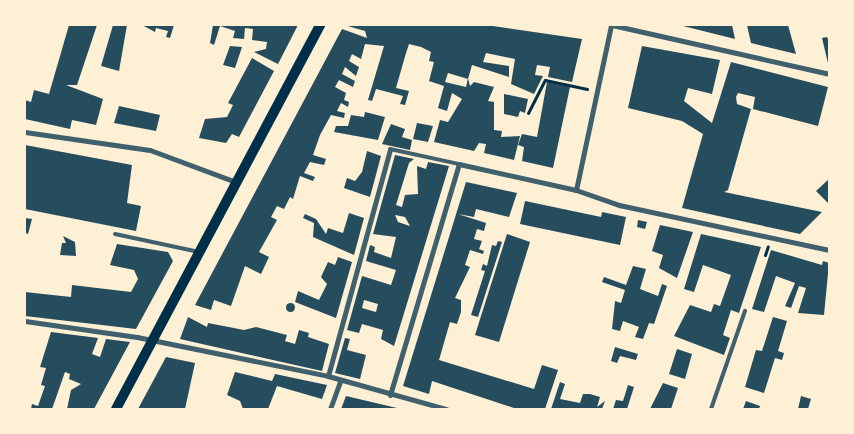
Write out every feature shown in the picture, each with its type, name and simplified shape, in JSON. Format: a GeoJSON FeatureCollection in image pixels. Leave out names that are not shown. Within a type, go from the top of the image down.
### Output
{"type":"FeatureCollection","features":[{"type":"Feature","properties":{"kind":"main road"},"geometry":{"type":"LineString","coordinates":[[116,409],[320,26]]}},
{"type":"Feature","properties":{"kind":"street"},"geometry":{"type":"LineString","coordinates":[[576,190],[611,25],[829,74]]}},
{"type":"Feature","properties":{"kind":"street"},"geometry":{"type":"LineString","coordinates":[[25,132],[150,150],[236,182]]}},
{"type":"Feature","properties":{"kind":"street"},"geometry":{"type":"LineString","coordinates":[[328,376],[390,150]]}},
{"type":"Feature","properties":{"kind":"street"},"geometry":{"type":"LineString","coordinates":[[390,395],[459,164],[576,190],[653,213],[829,250]]}},
{"type":"Feature","properties":{"kind":"street"},"geometry":{"type":"LineString","coordinates":[[25,321],[153,341],[328,376],[340,382],[446,409]]}},
{"type":"Feature","properties":{"kind":"street"},"geometry":{"type":"LineString","coordinates":[[330,409],[340,382]]}},
{"type":"Feature","properties":{"kind":"lane"},"geometry":{"type":"LineString","coordinates":[[390,150],[459,164]]}},
{"type":"Feature","properties":{"kind":"lane"},"geometry":{"type":"LineString","coordinates":[[116,234],[199,252]]}},
{"type":"Feature","properties":{"kind":"lane"},"geometry":{"type":"LineString","coordinates":[[711,409],[745,311]]}},
{"type":"Feature","properties":{"kind":"path"},"geometry":{"type":"LineString","coordinates":[[528,112],[545,80],[597,91]]}},
{"type":"Feature","properties":{"kind":"building"},"geometry":{"type":"Polygon","coordinates":[[[69,25],[97,25],[77,85],[66,85],[103,99],[96,125],[72,120],[70,129],[25,119],[25,100],[31,102],[34,90],[49,94],[69,25]]]}},
{"type":"Feature","properties":{"kind":"building"},"geometry":{"type":"Polygon","coordinates":[[[113,25],[127,25],[119,71],[101,66],[113,25]]]}},
{"type":"Feature","properties":{"kind":"building"},"geometry":{"type":"Polygon","coordinates":[[[142,25],[174,25],[170,38],[166,37],[168,31],[156,28],[155,32],[142,25]]]}},
{"type":"Feature","properties":{"kind":"building"},"geometry":{"type":"Polygon","coordinates":[[[213,25],[298,25],[278,64],[254,52],[266,49],[267,42],[252,40],[253,29],[245,28],[244,39],[233,38],[235,31],[220,26],[214,45],[210,43],[213,25]]]}},
{"type":"Feature","properties":{"kind":"building"},"geometry":{"type":"Polygon","coordinates":[[[344,25],[486,25],[582,39],[572,82],[548,77],[550,67],[537,65],[535,75],[543,76],[534,94],[511,84],[515,59],[486,53],[483,62],[509,66],[509,77],[472,65],[468,79],[470,86],[474,82],[494,87],[488,101],[494,102],[494,130],[502,131],[501,137],[520,136],[514,160],[484,153],[486,144],[479,143],[474,151],[434,142],[440,120],[448,122],[462,99],[452,93],[447,111],[438,108],[444,86],[429,81],[434,62],[429,61],[431,52],[421,47],[409,44],[396,88],[409,91],[405,105],[400,104],[403,96],[376,89],[372,101],[368,100],[384,46],[365,44],[361,59],[352,54],[349,61],[359,67],[356,76],[345,67],[342,74],[355,81],[353,87],[339,80],[335,87],[346,93],[344,100],[349,102],[348,107],[341,103],[337,111],[345,113],[344,118],[331,115],[320,135],[313,155],[326,159],[324,165],[310,162],[304,173],[315,177],[313,181],[300,176],[293,199],[290,197],[284,209],[277,206],[271,217],[277,220],[259,252],[269,257],[261,274],[245,266],[231,306],[214,300],[211,310],[195,305],[342,29],[367,38],[365,31],[344,25]],[[448,73],[445,82],[466,87],[468,79],[448,73]]]}},
{"type":"Feature","properties":{"kind":"building"},"geometry":{"type":"Polygon","coordinates":[[[683,25],[732,25],[735,39],[683,26],[683,25]]]}},
{"type":"Feature","properties":{"kind":"building"},"geometry":{"type":"Polygon","coordinates":[[[747,25],[788,25],[796,54],[751,43],[747,25]]]}},
{"type":"Feature","properties":{"kind":"building"},"geometry":{"type":"Polygon","coordinates":[[[827,37],[829,42],[828,63],[822,38],[827,37]]]}},
{"type":"Feature","properties":{"kind":"building"},"geometry":{"type":"Polygon","coordinates":[[[230,46],[242,47],[235,68],[223,65],[230,46]]]}},
{"type":"Feature","properties":{"kind":"building"},"geometry":{"type":"Polygon","coordinates":[[[642,46],[720,60],[712,94],[688,88],[684,101],[712,123],[731,62],[828,87],[818,126],[753,109],[755,97],[738,93],[736,97],[737,104],[751,109],[728,190],[724,192],[822,212],[800,234],[682,208],[703,134],[682,121],[628,108],[642,46]]]}},
{"type":"Feature","properties":{"kind":"building"},"geometry":{"type":"Polygon","coordinates":[[[252,58],[274,71],[239,137],[232,134],[226,143],[199,138],[205,119],[227,117],[233,105],[228,103],[252,58]]]}},
{"type":"Feature","properties":{"kind":"building"},"geometry":{"type":"Polygon","coordinates":[[[547,82],[570,87],[553,168],[522,161],[524,147],[518,145],[522,134],[537,137],[547,82]]]}},
{"type":"Feature","properties":{"kind":"building"},"geometry":{"type":"Polygon","coordinates":[[[504,94],[528,99],[525,113],[520,111],[518,117],[504,114],[504,94]]]}},
{"type":"Feature","properties":{"kind":"building"},"geometry":{"type":"Polygon","coordinates":[[[119,106],[160,115],[156,131],[114,123],[119,106]]]}},
{"type":"Feature","properties":{"kind":"building"},"geometry":{"type":"Polygon","coordinates":[[[365,112],[385,117],[378,140],[334,132],[336,126],[348,126],[351,115],[364,117],[365,112]]]}},
{"type":"Feature","properties":{"kind":"building"},"geometry":{"type":"Polygon","coordinates":[[[417,123],[433,126],[428,142],[413,139],[417,123]]]}},
{"type":"Feature","properties":{"kind":"building"},"geometry":{"type":"Polygon","coordinates":[[[391,124],[405,129],[402,137],[412,140],[410,150],[382,144],[391,124]]]}},
{"type":"Feature","properties":{"kind":"building"},"geometry":{"type":"Polygon","coordinates":[[[25,145],[132,165],[127,203],[141,206],[136,231],[25,209],[25,145]]]}},
{"type":"Feature","properties":{"kind":"building"},"geometry":{"type":"Polygon","coordinates":[[[367,151],[381,156],[370,197],[344,188],[347,178],[355,181],[362,172],[367,151]]]}},
{"type":"Feature","properties":{"kind":"building"},"geometry":{"type":"Polygon","coordinates":[[[395,155],[414,159],[409,163],[396,205],[402,207],[405,195],[418,194],[417,166],[426,169],[428,162],[449,166],[394,346],[381,339],[383,330],[362,324],[359,333],[347,330],[362,276],[391,285],[396,270],[366,261],[370,245],[375,247],[374,252],[391,258],[396,237],[373,234],[395,155]],[[395,215],[398,222],[410,226],[405,217],[395,215]],[[364,300],[362,308],[376,312],[378,304],[364,300]]]}},
{"type":"Feature","properties":{"kind":"building"},"geometry":{"type":"Polygon","coordinates":[[[829,179],[829,204],[816,191],[829,179]]]}},
{"type":"Feature","properties":{"kind":"building"},"geometry":{"type":"Polygon","coordinates":[[[466,182],[517,193],[509,217],[476,209],[474,217],[458,214],[486,223],[484,231],[477,229],[474,239],[482,241],[479,249],[484,251],[483,254],[470,250],[465,265],[470,267],[455,298],[461,300],[461,312],[457,324],[450,322],[439,360],[534,389],[542,365],[558,370],[545,409],[517,409],[432,381],[429,394],[403,386],[466,182]]]}},
{"type":"Feature","properties":{"kind":"building"},"geometry":{"type":"Polygon","coordinates":[[[525,201],[601,217],[602,212],[626,217],[620,245],[520,224],[525,201]]]}},
{"type":"Feature","properties":{"kind":"building"},"geometry":{"type":"Polygon","coordinates":[[[349,213],[364,218],[354,255],[313,237],[314,223],[303,218],[305,214],[316,219],[326,234],[328,228],[343,233],[349,213]]]}},
{"type":"Feature","properties":{"kind":"building"},"geometry":{"type":"Polygon","coordinates":[[[25,218],[32,219],[28,234],[25,233],[25,218]]]}},
{"type":"Feature","properties":{"kind":"building"},"geometry":{"type":"Polygon","coordinates":[[[638,220],[647,222],[645,229],[637,227],[638,220]]]}},
{"type":"Feature","properties":{"kind":"building"},"geometry":{"type":"Polygon","coordinates":[[[660,225],[693,232],[677,278],[659,268],[663,255],[652,251],[660,225]]]}},
{"type":"Feature","properties":{"kind":"building"},"geometry":{"type":"Polygon","coordinates":[[[507,234],[530,242],[499,342],[475,335],[507,234]]]}},
{"type":"Feature","properties":{"kind":"building"},"geometry":{"type":"Polygon","coordinates":[[[701,234],[761,247],[739,313],[731,310],[723,335],[730,338],[724,355],[674,336],[690,305],[711,312],[714,304],[720,306],[731,275],[703,265],[694,292],[684,289],[701,234]]]}},
{"type":"Feature","properties":{"kind":"building"},"geometry":{"type":"Polygon","coordinates":[[[63,236],[75,242],[76,256],[60,255],[62,243],[66,243],[63,236]]]}},
{"type":"Feature","properties":{"kind":"building"},"geometry":{"type":"Polygon","coordinates":[[[498,241],[502,242],[478,317],[471,315],[485,271],[481,270],[483,264],[487,266],[492,245],[496,246],[498,241]]]}},
{"type":"Feature","properties":{"kind":"building"},"geometry":{"type":"Polygon","coordinates":[[[117,244],[168,252],[173,261],[136,329],[25,316],[25,292],[71,297],[72,285],[131,292],[138,279],[134,270],[110,265],[117,244]]]}},
{"type":"Feature","properties":{"kind":"building"},"geometry":{"type":"Polygon","coordinates":[[[771,250],[822,265],[823,261],[829,263],[824,315],[798,313],[806,288],[799,286],[791,308],[785,306],[795,283],[776,276],[764,312],[752,309],[771,250]]]}},
{"type":"Feature","properties":{"kind":"building"},"geometry":{"type":"Polygon","coordinates":[[[338,257],[352,262],[336,318],[295,302],[298,291],[319,300],[327,284],[321,277],[328,262],[335,265],[338,257]]]}},
{"type":"Feature","properties":{"kind":"building"},"geometry":{"type":"Polygon","coordinates":[[[633,266],[646,269],[640,289],[658,296],[662,284],[667,286],[654,324],[649,323],[643,339],[635,337],[639,327],[623,321],[620,331],[612,329],[615,301],[621,303],[625,290],[602,282],[604,277],[626,285],[633,266]]]}},
{"type":"Feature","properties":{"kind":"building"},"geometry":{"type":"Polygon","coordinates":[[[290,302],[295,307],[290,312],[285,307],[290,302]]]}},
{"type":"Feature","properties":{"kind":"building"},"geometry":{"type":"Polygon","coordinates":[[[188,317],[207,327],[208,323],[244,330],[256,327],[287,335],[285,341],[295,344],[299,330],[309,333],[308,337],[329,344],[322,371],[180,339],[188,317]]]}},
{"type":"Feature","properties":{"kind":"building"},"geometry":{"type":"Polygon","coordinates":[[[773,317],[787,321],[778,351],[784,353],[782,360],[775,358],[764,393],[745,387],[756,350],[762,351],[773,317]]]}},
{"type":"Feature","properties":{"kind":"building"},"geometry":{"type":"Polygon","coordinates":[[[51,332],[98,338],[92,354],[100,357],[106,339],[130,342],[94,409],[67,409],[71,390],[81,384],[69,379],[70,374],[65,372],[52,409],[31,409],[32,404],[38,406],[45,386],[41,385],[46,368],[40,367],[51,332]]]}},
{"type":"Feature","properties":{"kind":"building"},"geometry":{"type":"Polygon","coordinates":[[[345,338],[350,339],[347,350],[366,355],[360,379],[335,373],[345,338]]]}},
{"type":"Feature","properties":{"kind":"building"},"geometry":{"type":"Polygon","coordinates":[[[615,347],[638,354],[636,360],[620,356],[617,363],[611,361],[615,347]]]}},
{"type":"Feature","properties":{"kind":"building"},"geometry":{"type":"Polygon","coordinates":[[[677,349],[692,354],[685,379],[669,374],[677,349]]]}},
{"type":"Feature","properties":{"kind":"building"},"geometry":{"type":"Polygon","coordinates":[[[166,357],[195,363],[185,409],[138,409],[166,357]]]}},
{"type":"Feature","properties":{"kind":"building"},"geometry":{"type":"Polygon","coordinates":[[[235,372],[272,381],[275,374],[327,385],[322,399],[277,386],[268,409],[243,409],[240,401],[227,395],[235,372]]]}},
{"type":"Feature","properties":{"kind":"building"},"geometry":{"type":"Polygon","coordinates":[[[560,382],[565,384],[560,399],[580,403],[583,394],[590,394],[600,397],[597,407],[605,401],[602,409],[551,409],[560,382]]]}},
{"type":"Feature","properties":{"kind":"building"},"geometry":{"type":"Polygon","coordinates":[[[663,383],[678,388],[671,409],[650,409],[663,383]]]}},
{"type":"Feature","properties":{"kind":"building"},"geometry":{"type":"Polygon","coordinates":[[[628,385],[634,387],[627,409],[613,409],[616,400],[623,401],[628,385]]]}},
{"type":"Feature","properties":{"kind":"building"},"geometry":{"type":"Polygon","coordinates":[[[346,396],[397,408],[397,409],[341,409],[346,396]]]}},
{"type":"Feature","properties":{"kind":"building"},"geometry":{"type":"Polygon","coordinates":[[[801,396],[811,399],[808,409],[798,409],[801,396]]]}},
{"type":"Feature","properties":{"kind":"building"},"geometry":{"type":"Polygon","coordinates":[[[746,401],[760,406],[759,409],[743,409],[746,401]]]}}]}
